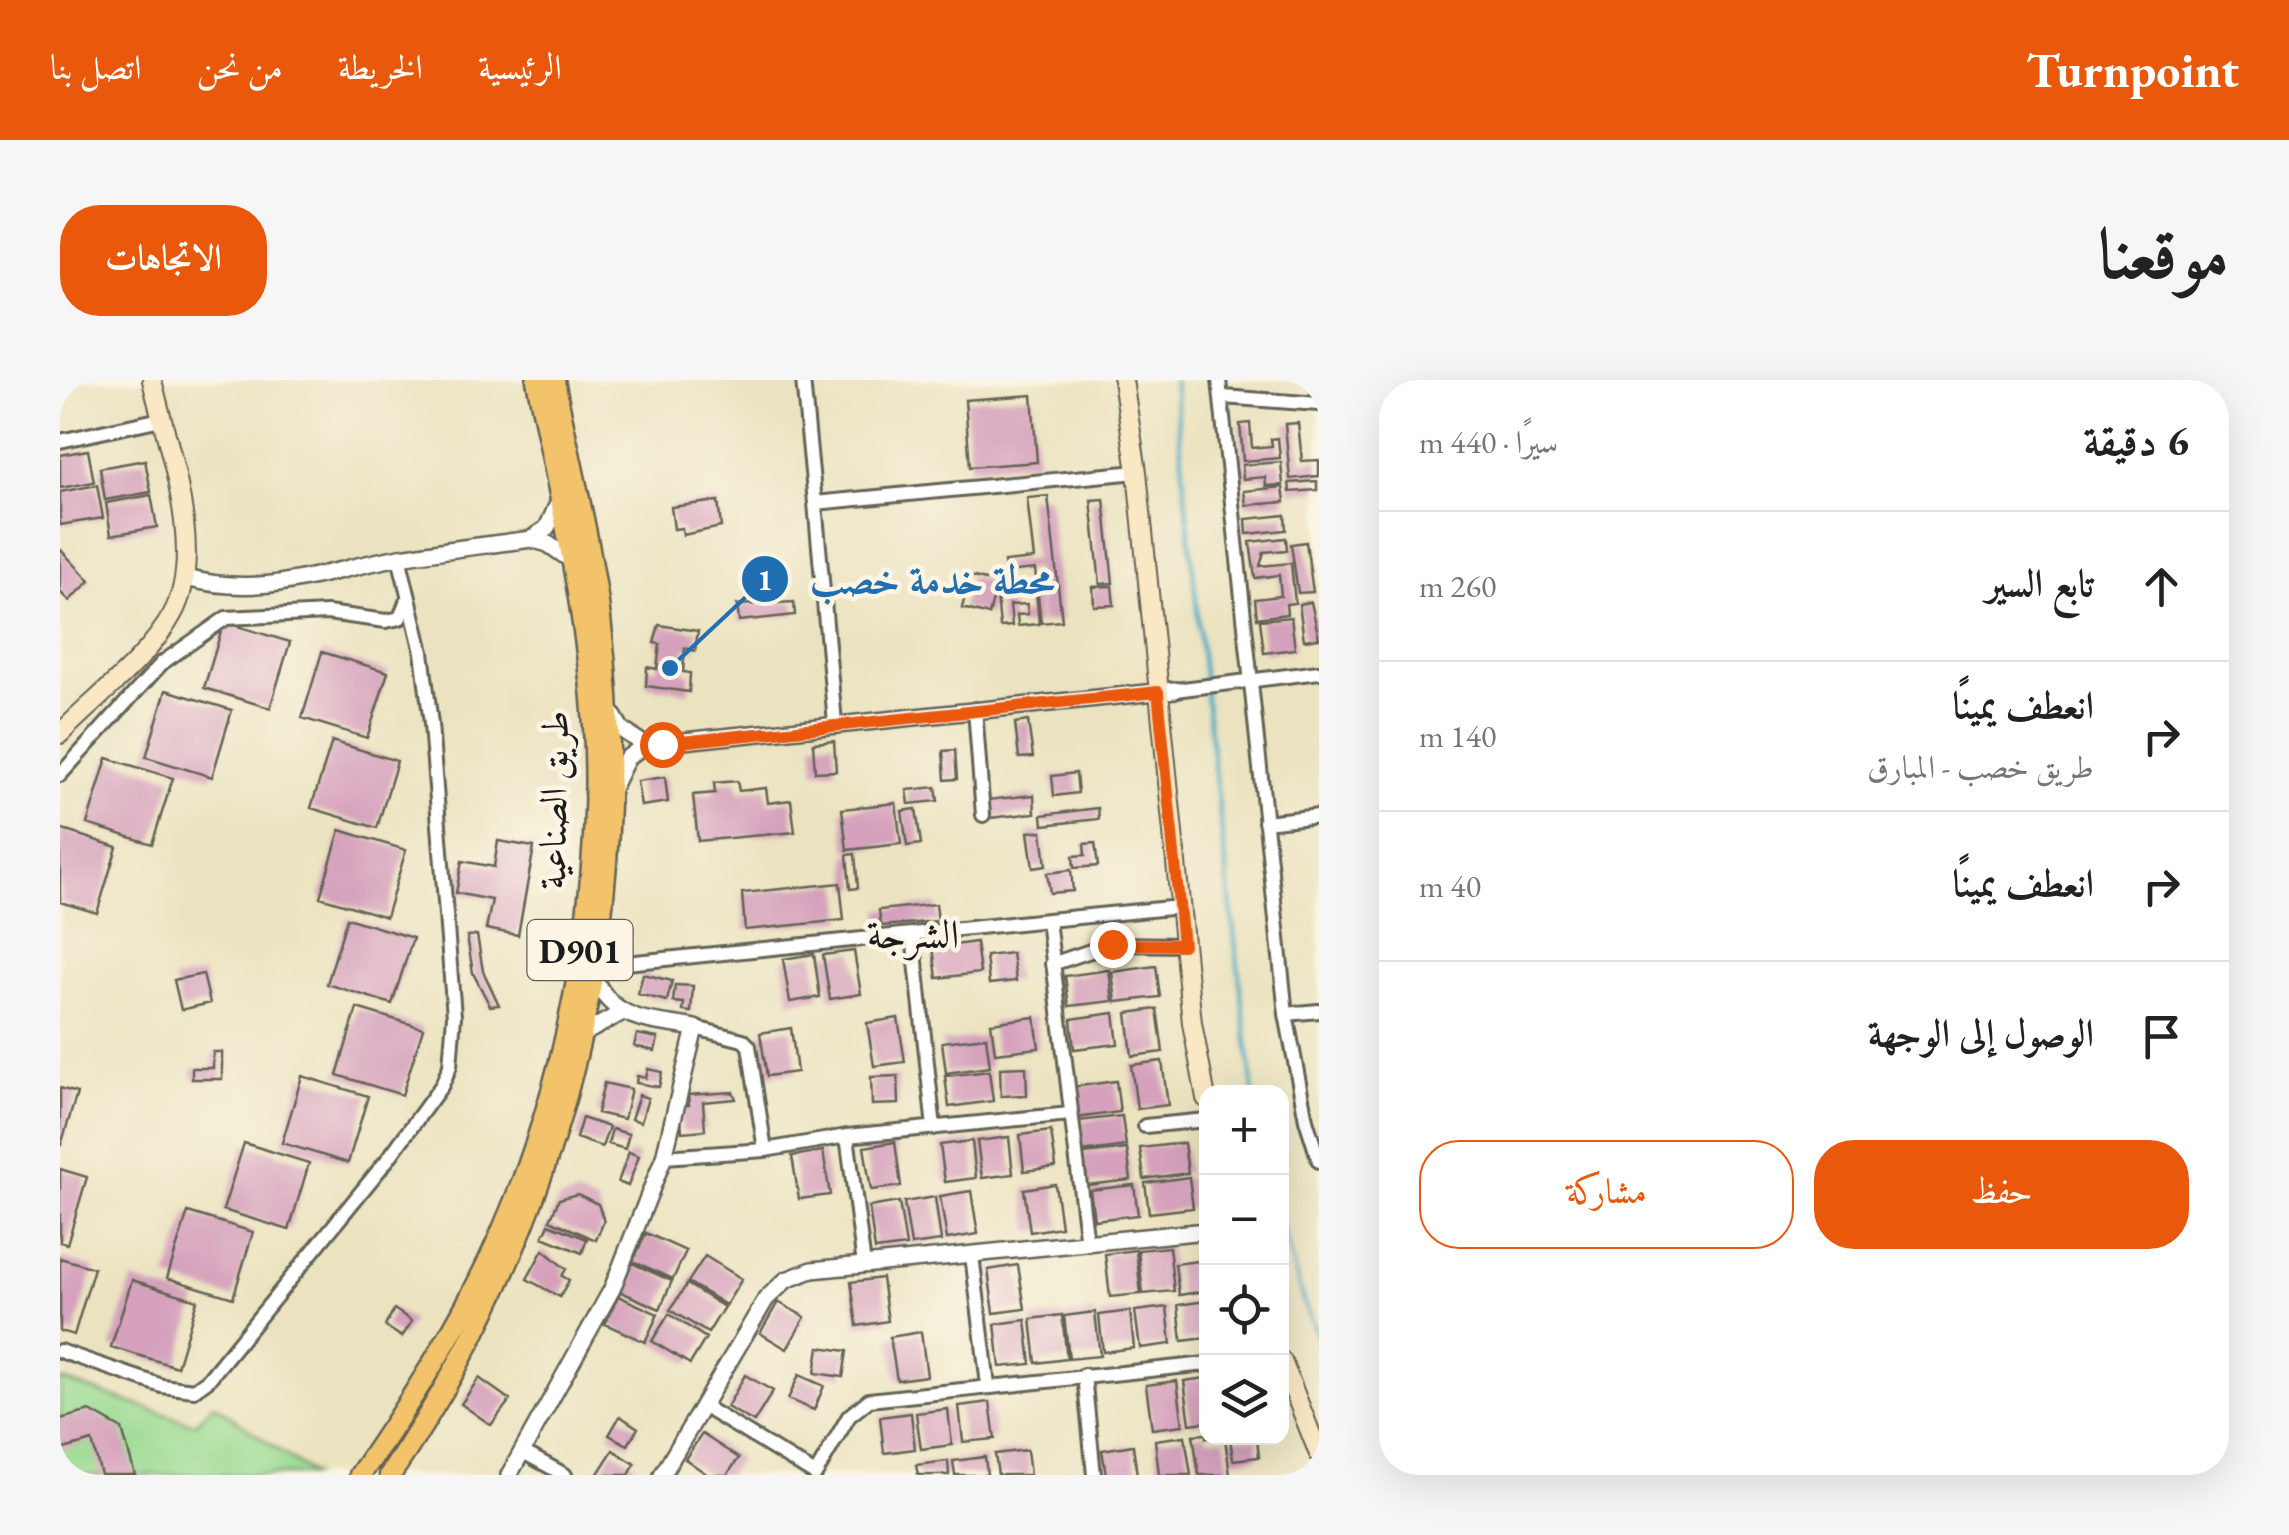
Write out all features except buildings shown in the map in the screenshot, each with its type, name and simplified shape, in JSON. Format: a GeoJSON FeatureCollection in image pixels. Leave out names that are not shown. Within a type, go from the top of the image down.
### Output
{"type":"FeatureCollection","features":[{"type":"Feature","properties":{"kind":"highway","name":"طريق الصناعية"},"geometry":{"type":"LineString","coordinates":[[360,1475],[429,1374],[501,1235],[527,1168],[564,1039],[588,890],[593,802],[590,674],[574,562],[537,380]]}},
{"type":"Feature","properties":{"kind":"highway","name":"طريق الصناعية"},"geometry":{"type":"LineString","coordinates":[[390,1475],[447,1385],[517,1242],[543,1173],[584,1034],[595,980],[610,795],[608,707],[600,616],[554,380]]}},
{"type":"Feature","properties":{"kind":"main road"},"geometry":{"type":"LineString","coordinates":[[60,734],[160,634],[174,612],[186,578],[187,546],[152,380]]}},
{"type":"Feature","properties":{"kind":"main road"},"geometry":{"type":"LineString","coordinates":[[1124,380],[1166,691],[1183,945],[1204,1085]]}},
{"type":"Feature","properties":{"kind":"main road"},"geometry":{"type":"LineString","coordinates":[[1289,1379],[1319,1454]]}},
{"type":"Feature","properties":{"kind":"street"},"geometry":{"type":"LineString","coordinates":[[803,380],[835,723]]}},
{"type":"Feature","properties":{"kind":"street"},"geometry":{"type":"LineString","coordinates":[[1219,380],[1241,681],[1265,822],[1286,1014],[1319,1161]]}},
{"type":"Feature","properties":{"kind":"street"},"geometry":{"type":"LineString","coordinates":[[1223,396],[1319,404]]}},
{"type":"Feature","properties":{"kind":"street"},"geometry":{"type":"LineString","coordinates":[[60,440],[161,420]]}},
{"type":"Feature","properties":{"kind":"street"},"geometry":{"type":"LineString","coordinates":[[815,502],[1137,472]]}},
{"type":"Feature","properties":{"kind":"street"},"geometry":{"type":"LineString","coordinates":[[531,539],[546,528],[560,498]]}},
{"type":"Feature","properties":{"kind":"street"},"geometry":{"type":"LineString","coordinates":[[186,578],[225,588],[256,588],[400,557],[531,539],[548,544],[574,562]]}},
{"type":"Feature","properties":{"kind":"street"},"geometry":{"type":"LineString","coordinates":[[60,1351],[162,1386],[194,1390],[208,1380],[388,1159],[442,1085],[450,1066],[454,1016],[431,724],[422,652],[400,557]]}},
{"type":"Feature","properties":{"kind":"street"},"geometry":{"type":"LineString","coordinates":[[60,775],[162,663],[226,618],[327,613],[386,621],[400,618],[407,600]]}},
{"type":"Feature","properties":{"kind":"street"},"geometry":{"type":"LineString","coordinates":[[610,795],[627,758],[645,746],[1319,672]]}},
{"type":"Feature","properties":{"kind":"street"},"geometry":{"type":"LineString","coordinates":[[608,707],[622,730],[645,746]]}},
{"type":"Feature","properties":{"kind":"street"},"geometry":{"type":"LineString","coordinates":[[975,708],[983,815]]}},
{"type":"Feature","properties":{"kind":"street"},"geometry":{"type":"LineString","coordinates":[[1265,822],[1319,816]]}},
{"type":"Feature","properties":{"kind":"street"},"geometry":{"type":"LineString","coordinates":[[626,963],[1180,906]]}},
{"type":"Feature","properties":{"kind":"street"},"geometry":{"type":"LineString","coordinates":[[1048,920],[1087,1244]]}},
{"type":"Feature","properties":{"kind":"street"},"geometry":{"type":"LineString","coordinates":[[913,934],[934,1128]]}},
{"type":"Feature","properties":{"kind":"street"},"geometry":{"type":"LineString","coordinates":[[1052,964],[1112,944],[1183,945]]}},
{"type":"Feature","properties":{"kind":"street"},"geometry":{"type":"LineString","coordinates":[[595,980],[606,1002],[620,1012],[696,1028],[749,1046],[764,1150]]}},
{"type":"Feature","properties":{"kind":"street"},"geometry":{"type":"LineString","coordinates":[[584,1034],[620,1012]]}},
{"type":"Feature","properties":{"kind":"street"},"geometry":{"type":"LineString","coordinates":[[1286,1014],[1319,1012]]}},
{"type":"Feature","properties":{"kind":"street"},"geometry":{"type":"LineString","coordinates":[[509,1475],[612,1289],[664,1156],[696,1028]]}},
{"type":"Feature","properties":{"kind":"street"},"geometry":{"type":"LineString","coordinates":[[664,1156],[764,1150],[848,1136],[1070,1114]]}},
{"type":"Feature","properties":{"kind":"street"},"geometry":{"type":"LineString","coordinates":[[1144,1126],[1199,1121]]}},
{"type":"Feature","properties":{"kind":"street"},"geometry":{"type":"LineString","coordinates":[[848,1136],[864,1265]]}},
{"type":"Feature","properties":{"kind":"street"},"geometry":{"type":"LineString","coordinates":[[662,1475],[766,1299],[786,1280],[812,1270],[1199,1232]]}},
{"type":"Feature","properties":{"kind":"street"},"geometry":{"type":"LineString","coordinates":[[972,1255],[988,1385]]}},
{"type":"Feature","properties":{"kind":"street"},"geometry":{"type":"LineString","coordinates":[[703,1406],[815,1475],[849,1416],[869,1400],[1199,1365]]}},
{"type":"Feature","properties":{"kind":"street"},"geometry":{"type":"LineString","coordinates":[[1084,1375],[1094,1475]]}},
{"type":"Feature","properties":{"kind":"street"},"geometry":{"type":"LineString","coordinates":[[523,1452],[565,1475]]}},
{"type":"Feature","properties":{"kind":"green space"},"geometry":{"type":"Polygon","coordinates":[[[60,1379],[194,1424],[214,1404],[313,1475],[60,1475],[60,1379]]]}},
{"type":"Feature","properties":{"kind":"waterway"},"geometry":{"type":"LineString","coordinates":[[1174,380],[1204,681]]}},
{"type":"Feature","properties":{"kind":"waterway"},"geometry":{"type":"LineString","coordinates":[[1205,690],[1252,1085]]}},
{"type":"Feature","properties":{"kind":"waterway"},"geometry":{"type":"LineString","coordinates":[[1289,1251],[1319,1339]]}},
{"type":"Feature","properties":{"kind":"place","name":"محطة خدمة خصب"},"geometry":{"type":"Point","coordinates":[670,668]}},
{"type":"Feature","properties":{"kind":"district","name":"الشرجة"},"geometry":{"type":"Point","coordinates":[913,934]}},
{"type":"Feature","properties":{"kind":"route"},"geometry":{"type":"LineString","coordinates":[[662,744],[975,708],[1158,692],[1183,945],[1146,948],[1112,944]]}}]}
